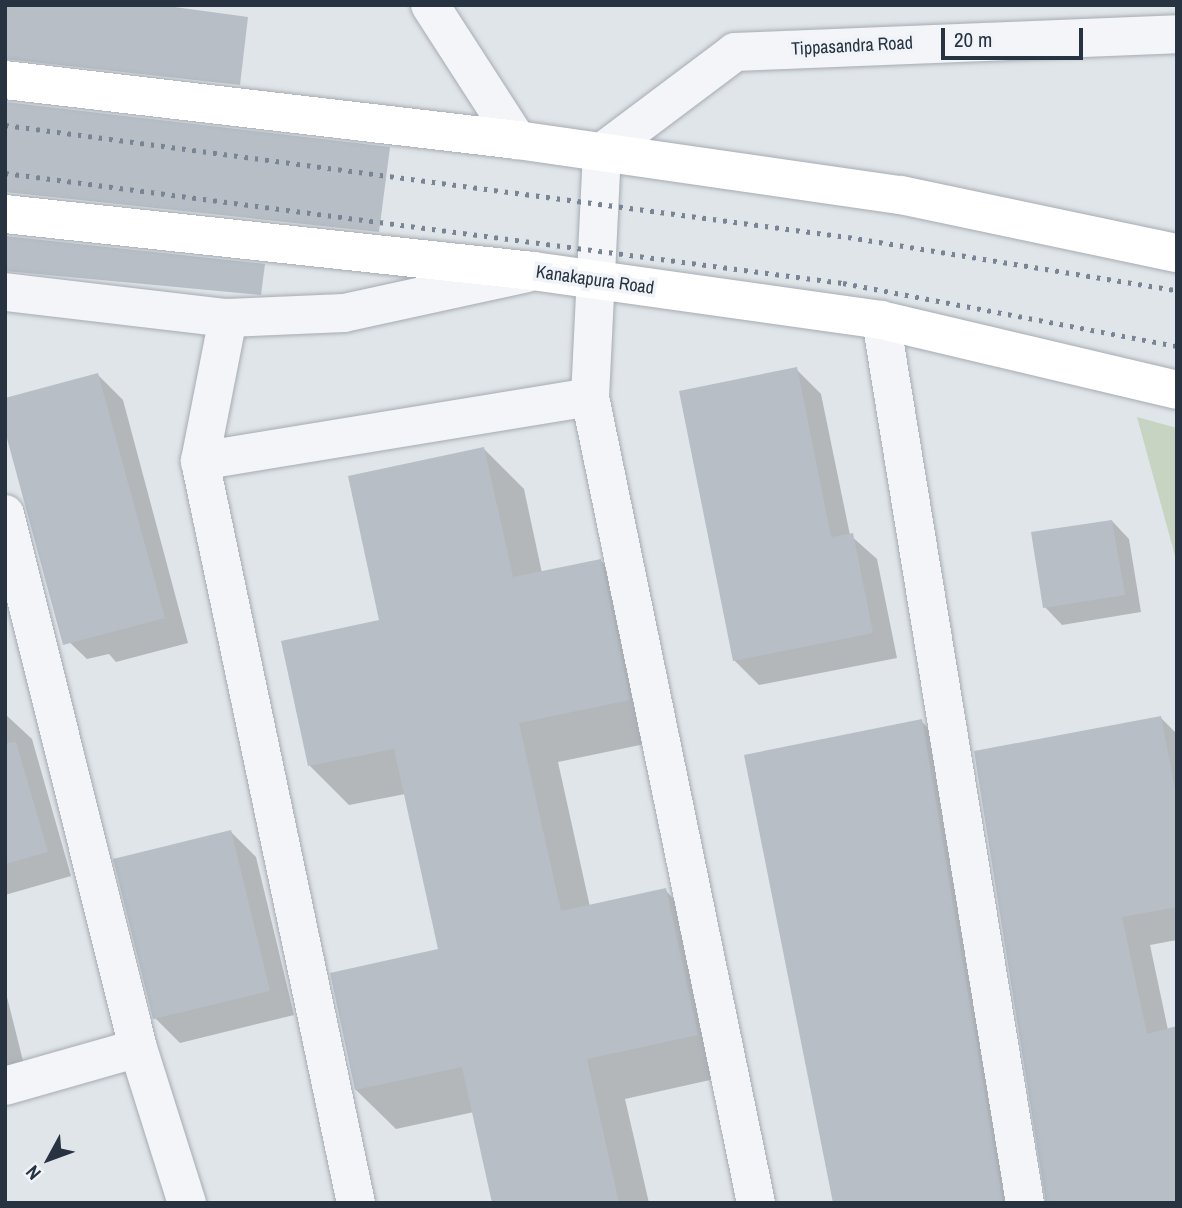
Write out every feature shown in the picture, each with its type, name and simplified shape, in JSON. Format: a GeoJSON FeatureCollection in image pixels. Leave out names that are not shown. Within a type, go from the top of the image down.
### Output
{"type":"FeatureCollection","features":[{"type":"Feature","properties":{"kind":"highway"},"geometry":{"type":"LineString","coordinates":[[5,80],[517,140],[901,195],[1177,253]]}},
{"type":"Feature","properties":{"kind":"highway","name":"Kanakapura Road"},"geometry":{"type":"LineString","coordinates":[[5,214],[533,271],[881,320],[1177,390]]}},
{"type":"Feature","properties":{"kind":"street"},"geometry":{"type":"LineString","coordinates":[[429,5],[517,140]]}},
{"type":"Feature","properties":{"kind":"street","name":"Tippasandra Road"},"geometry":{"type":"LineString","coordinates":[[602,152],[735,52],[1177,34]]}},
{"type":"Feature","properties":{"kind":"street"},"geometry":{"type":"LineString","coordinates":[[602,152],[593,280],[590,397],[756,1203]]}},
{"type":"Feature","properties":{"kind":"street"},"geometry":{"type":"LineString","coordinates":[[5,292],[228,318],[344,313],[533,271]]}},
{"type":"Feature","properties":{"kind":"street"},"geometry":{"type":"LineString","coordinates":[[228,318],[200,461],[356,1203]]}},
{"type":"Feature","properties":{"kind":"street"},"geometry":{"type":"LineString","coordinates":[[881,320],[1025,1203]]}},
{"type":"Feature","properties":{"kind":"street"},"geometry":{"type":"LineString","coordinates":[[200,461],[590,397]]}},
{"type":"Feature","properties":{"kind":"street"},"geometry":{"type":"LineString","coordinates":[[5,514],[138,1048],[187,1203]]}},
{"type":"Feature","properties":{"kind":"street"},"geometry":{"type":"LineString","coordinates":[[5,1086],[138,1048]]}},
{"type":"Feature","properties":{"kind":"green space"},"geometry":{"type":"Polygon","coordinates":[[[1137,417],[1177,428],[1177,563],[1137,417]]]}},
{"type":"Feature","properties":{"kind":"building"},"geometry":{"type":"Polygon","coordinates":[[[5,5],[160,5],[248,17],[240,85],[5,59],[5,5]]]}},
{"type":"Feature","properties":{"kind":"building"},"geometry":{"type":"Polygon","coordinates":[[[5,102],[390,147],[379,232],[5,192],[5,102]]]}},
{"type":"Feature","properties":{"kind":"building"},"geometry":{"type":"Polygon","coordinates":[[[5,236],[265,264],[261,295],[5,271],[5,236]]]}},
{"type":"Feature","properties":{"kind":"building"},"geometry":{"type":"Polygon","coordinates":[[[797,367],[831,537],[853,533],[873,633],[733,661],[679,391],[797,367]]]}},
{"type":"Feature","properties":{"kind":"building"},"geometry":{"type":"Polygon","coordinates":[[[98,373],[165,618],[63,645],[5,431],[5,398],[98,373]]]}},
{"type":"Feature","properties":{"kind":"building"},"geometry":{"type":"Polygon","coordinates":[[[484,447],[513,577],[601,559],[630,700],[519,723],[561,911],[666,888],[698,1035],[587,1059],[619,1203],[492,1203],[462,1067],[355,1090],[330,973],[438,949],[394,749],[308,766],[281,641],[379,620],[348,476],[484,447]]]}},
{"type":"Feature","properties":{"kind":"building"},"geometry":{"type":"Polygon","coordinates":[[[1112,520],[1125,595],[1043,608],[1031,532],[1112,520]]]}},
{"type":"Feature","properties":{"kind":"building"},"geometry":{"type":"Polygon","coordinates":[[[1161,716],[1177,799],[1177,907],[1122,917],[1147,1034],[1177,1026],[1177,1203],[1046,1203],[974,751],[1161,716]]]}},
{"type":"Feature","properties":{"kind":"building"},"geometry":{"type":"Polygon","coordinates":[[[922,719],[1003,1203],[833,1203],[744,755],[922,719]]]}},
{"type":"Feature","properties":{"kind":"building"},"geometry":{"type":"Polygon","coordinates":[[[16,742],[48,852],[5,864],[5,743],[16,742]]]}},
{"type":"Feature","properties":{"kind":"building"},"geometry":{"type":"Polygon","coordinates":[[[231,830],[270,991],[153,1019],[113,859],[231,830]]]}},
{"type":"Feature","properties":{"kind":"railway"},"geometry":{"type":"LineString","coordinates":[[5,125],[848,237],[1177,290]]}},
{"type":"Feature","properties":{"kind":"railway"},"geometry":{"type":"LineString","coordinates":[[5,173],[843,283],[1177,346]]}}]}
